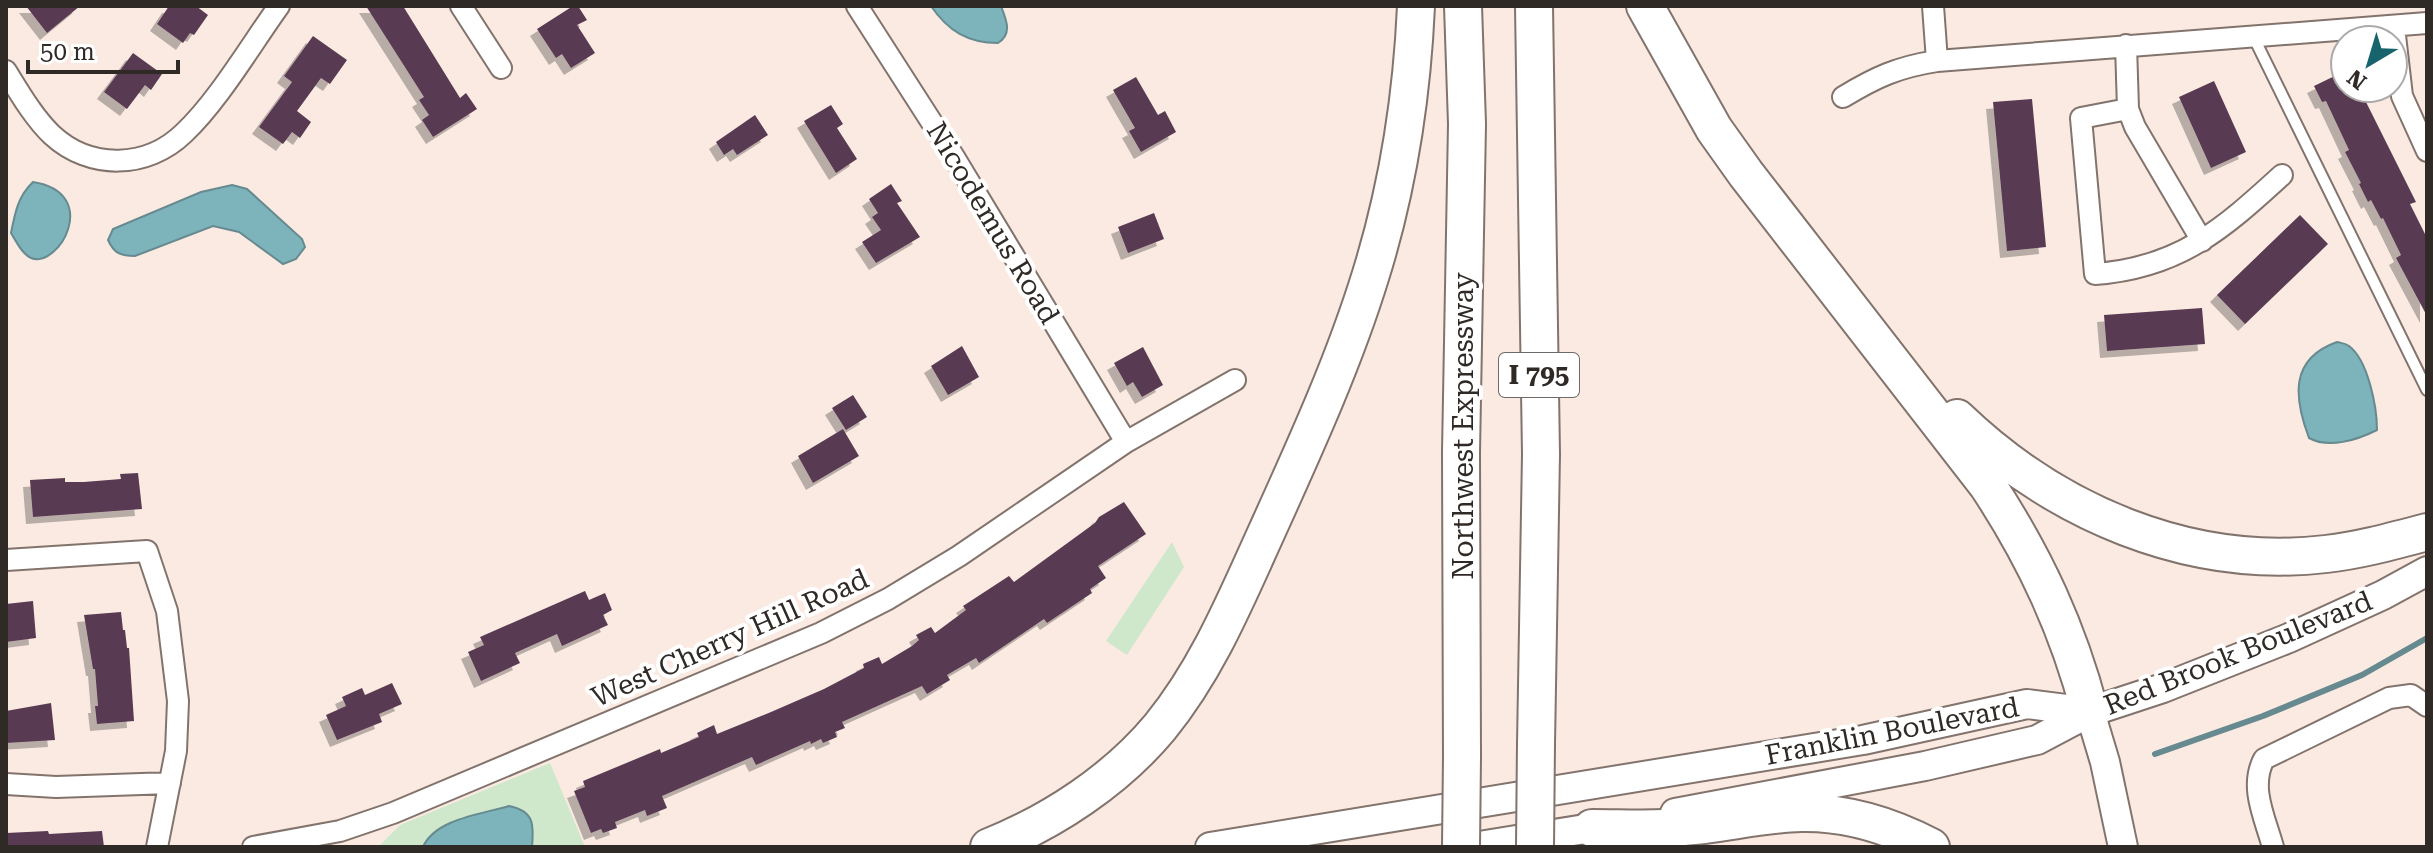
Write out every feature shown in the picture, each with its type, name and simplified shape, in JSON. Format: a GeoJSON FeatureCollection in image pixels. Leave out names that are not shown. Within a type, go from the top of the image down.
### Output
{"type":"FeatureCollection","features":[{"type":"Feature","properties":{"kind":"highway"},"geometry":{"type":"LineString","coordinates":[[989,847],[1075,802],[1130,758],[1180,701],[1220,635],[1304,449],[1355,323],[1372,272],[1391,199],[1406,121],[1416,6]]}},
{"type":"Feature","properties":{"kind":"highway","name":"Northwest Expressway"},"geometry":{"type":"LineString","coordinates":[[1461,847],[1454,758],[1467,124],[1463,6]]}},
{"type":"Feature","properties":{"kind":"highway","name":"I 795"},"geometry":{"type":"LineString","coordinates":[[1534,6],[1541,454],[1537,847]]}},
{"type":"Feature","properties":{"kind":"highway"},"geometry":{"type":"LineString","coordinates":[[1645,6],[1714,129],[1784,225],[1988,486],[2020,534],[2076,658],[2090,712]]}},
{"type":"Feature","properties":{"kind":"highway"},"geometry":{"type":"LineString","coordinates":[[1855,312],[1942,404],[2014,468],[2087,512],[2130,529],[2227,553],[2277,556],[2374,547],[2427,532]]}},
{"type":"Feature","properties":{"kind":"highway"},"geometry":{"type":"LineString","coordinates":[[1443,847],[1454,758]]}},
{"type":"Feature","properties":{"kind":"highway"},"geometry":{"type":"LineString","coordinates":[[1592,828],[1681,828],[1802,813],[1872,822],[1903,832],[1931,847]]}},
{"type":"Feature","properties":{"kind":"main road","name":"Red Brook Boulevard"},"geometry":{"type":"LineString","coordinates":[[2090,712],[2163,688],[2289,638],[2427,571]]}},
{"type":"Feature","properties":{"kind":"main road","name":"Franklin Boulevard"},"geometry":{"type":"LineString","coordinates":[[1210,847],[1863,740],[2027,704],[2090,712]]}},
{"type":"Feature","properties":{"kind":"main road","name":"Franklin Boulevard"},"geometry":{"type":"LineString","coordinates":[[1473,847],[1925,766],[2037,740],[2090,712]]}},
{"type":"Feature","properties":{"kind":"main road"},"geometry":{"type":"LineString","coordinates":[[2090,712],[2105,762],[2123,847]]}},
{"type":"Feature","properties":{"kind":"street"},"geometry":{"type":"LineString","coordinates":[[6,71],[50,134],[81,154],[104,161],[125,162],[165,148],[184,133],[202,113],[279,6]]}},
{"type":"Feature","properties":{"kind":"street"},"geometry":{"type":"LineString","coordinates":[[461,6],[501,68]]}},
{"type":"Feature","properties":{"kind":"street","name":"Nicodemus Road"},"geometry":{"type":"LineString","coordinates":[[857,6],[954,157],[1126,442]]}},
{"type":"Feature","properties":{"kind":"street"},"geometry":{"type":"LineString","coordinates":[[1933,6],[1937,61]]}},
{"type":"Feature","properties":{"kind":"street"},"geometry":{"type":"LineString","coordinates":[[1843,97],[1875,78],[1905,66],[1937,61],[2329,31]]}},
{"type":"Feature","properties":{"kind":"street"},"geometry":{"type":"LineString","coordinates":[[2126,45],[2128,109],[2148,153],[2202,241]]}},
{"type":"Feature","properties":{"kind":"street"},"geometry":{"type":"LineString","coordinates":[[2406,104],[2427,151]]}},
{"type":"Feature","properties":{"kind":"street"},"geometry":{"type":"LineString","coordinates":[[2128,109],[2081,118],[2095,274],[2145,266],[2202,241],[2231,222],[2282,175]]}},
{"type":"Feature","properties":{"kind":"street","name":"West Cherry Hill Road"},"geometry":{"type":"LineString","coordinates":[[253,847],[340,831],[393,813],[821,633],[888,599],[959,556],[1126,442],[1235,380]]}},
{"type":"Feature","properties":{"kind":"street"},"geometry":{"type":"LineString","coordinates":[[6,560],[147,551],[167,611],[173,648],[177,726],[176,751],[157,847]]}},
{"type":"Feature","properties":{"kind":"street"},"geometry":{"type":"LineString","coordinates":[[2273,847],[2258,793],[2257,773],[2264,759],[2389,698],[2411,695],[2427,706]]}},
{"type":"Feature","properties":{"kind":"street"},"geometry":{"type":"LineString","coordinates":[[6,784],[56,787],[170,783]]}},
{"type":"Feature","properties":{"kind":"lane"},"geometry":{"type":"LineString","coordinates":[[2253,35],[2427,390]]}},
{"type":"Feature","properties":{"kind":"green space"},"geometry":{"type":"Polygon","coordinates":[[[1172,542],[1184,567],[1127,655],[1106,641],[1172,542]]]}},
{"type":"Feature","properties":{"kind":"green space"},"geometry":{"type":"Polygon","coordinates":[[[550,763],[585,847],[378,847],[400,825],[550,763]]]}},
{"type":"Feature","properties":{"kind":"water"},"geometry":{"type":"Polygon","coordinates":[[[931,6],[1001,6],[1007,26],[1006,35],[998,43],[968,38],[952,29],[931,6]]]}},
{"type":"Feature","properties":{"kind":"water"},"geometry":{"type":"Polygon","coordinates":[[[33,182],[54,189],[66,200],[70,214],[62,242],[42,258],[28,256],[11,233],[21,199],[33,182]]]}},
{"type":"Feature","properties":{"kind":"water"},"geometry":{"type":"Polygon","coordinates":[[[232,185],[247,189],[302,239],[305,247],[296,259],[283,264],[239,232],[213,226],[135,256],[118,253],[108,240],[113,229],[201,192],[232,185]]]}},
{"type":"Feature","properties":{"kind":"water"},"geometry":{"type":"Polygon","coordinates":[[[2337,342],[2349,346],[2356,353],[2366,373],[2377,430],[2352,440],[2325,443],[2309,438],[2300,409],[2299,381],[2310,359],[2321,349],[2337,342]]]}},
{"type":"Feature","properties":{"kind":"water"},"geometry":{"type":"Polygon","coordinates":[[[509,806],[523,811],[531,820],[532,847],[423,847],[429,838],[448,824],[509,806]]]}},
{"type":"Feature","properties":{"kind":"building"},"geometry":{"type":"Polygon","coordinates":[[[26,6],[80,6],[47,33],[26,6]]]}},
{"type":"Feature","properties":{"kind":"building"},"geometry":{"type":"Polygon","coordinates":[[[169,6],[196,6],[208,15],[194,35],[190,33],[183,43],[157,24],[169,6]]]}},
{"type":"Feature","properties":{"kind":"building"},"geometry":{"type":"Polygon","coordinates":[[[366,6],[403,6],[460,98],[466,93],[477,109],[433,137],[422,120],[429,115],[419,100],[424,97],[366,6]]]}},
{"type":"Feature","properties":{"kind":"building"},"geometry":{"type":"Polygon","coordinates":[[[573,6],[578,6],[587,20],[577,25],[595,53],[571,68],[562,54],[556,58],[537,29],[573,6]]]}},
{"type":"Feature","properties":{"kind":"building"},"geometry":{"type":"Polygon","coordinates":[[[313,36],[347,60],[330,84],[321,78],[297,111],[311,122],[300,138],[292,132],[283,144],[259,127],[292,82],[284,76],[313,36]]]}},
{"type":"Feature","properties":{"kind":"building"},"geometry":{"type":"Polygon","coordinates":[[[133,53],[162,74],[151,90],[145,85],[127,109],[104,92],[133,53]]]}},
{"type":"Feature","properties":{"kind":"building"},"geometry":{"type":"Polygon","coordinates":[[[1136,77],[1158,115],[1165,111],[1176,132],[1141,152],[1129,131],[1135,128],[1113,90],[1136,77]]]}},
{"type":"Feature","properties":{"kind":"building"},"geometry":{"type":"Polygon","coordinates":[[[2329,79],[2329,104],[2367,104],[2416,202],[2410,204],[2427,238],[2427,316],[2396,258],[2401,255],[2383,218],[2371,200],[2368,202],[2359,184],[2345,152],[2349,150],[2326,101],[2322,102],[2314,86],[2329,79]]]}},
{"type":"Feature","properties":{"kind":"building"},"geometry":{"type":"Polygon","coordinates":[[[2214,81],[2246,152],[2211,168],[2179,97],[2214,81]]]}},
{"type":"Feature","properties":{"kind":"building"},"geometry":{"type":"Polygon","coordinates":[[[2032,99],[2046,247],[2007,251],[1993,102],[2032,99]]]}},
{"type":"Feature","properties":{"kind":"building"},"geometry":{"type":"Polygon","coordinates":[[[831,105],[843,124],[837,128],[857,159],[836,173],[804,121],[831,105]]]}},
{"type":"Feature","properties":{"kind":"building"},"geometry":{"type":"Polygon","coordinates":[[[755,115],[768,135],[737,155],[733,149],[724,155],[716,142],[755,115]]]}},
{"type":"Feature","properties":{"kind":"building"},"geometry":{"type":"Polygon","coordinates":[[[891,184],[902,201],[897,203],[920,237],[876,263],[862,242],[881,230],[872,217],[878,213],[869,199],[891,184]]]}},
{"type":"Feature","properties":{"kind":"building"},"geometry":{"type":"Polygon","coordinates":[[[1154,213],[1164,239],[1128,253],[1118,227],[1154,213]]]}},
{"type":"Feature","properties":{"kind":"building"},"geometry":{"type":"Polygon","coordinates":[[[2300,215],[2328,244],[2245,324],[2217,295],[2300,215]]]}},
{"type":"Feature","properties":{"kind":"building"},"geometry":{"type":"Polygon","coordinates":[[[2202,308],[2205,344],[2107,351],[2104,315],[2202,308]]]}},
{"type":"Feature","properties":{"kind":"building"},"geometry":{"type":"Polygon","coordinates":[[[962,346],[979,377],[948,395],[931,366],[962,346]]]}},
{"type":"Feature","properties":{"kind":"building"},"geometry":{"type":"Polygon","coordinates":[[[1143,347],[1163,385],[1142,397],[1133,382],[1127,386],[1114,363],[1143,347]]]}},
{"type":"Feature","properties":{"kind":"building"},"geometry":{"type":"Polygon","coordinates":[[[853,395],[867,417],[846,430],[832,408],[853,395]]]}},
{"type":"Feature","properties":{"kind":"building"},"geometry":{"type":"Polygon","coordinates":[[[843,429],[859,456],[813,483],[798,456],[843,429]]]}},
{"type":"Feature","properties":{"kind":"building"},"geometry":{"type":"Polygon","coordinates":[[[138,473],[142,509],[33,517],[30,480],[65,478],[65,482],[84,482],[121,479],[120,474],[138,473]]]}},
{"type":"Feature","properties":{"kind":"building"},"geometry":{"type":"Polygon","coordinates":[[[1124,502],[1146,534],[1098,566],[1106,578],[1090,589],[1092,593],[1047,623],[1044,619],[979,663],[976,658],[947,675],[950,680],[927,694],[922,686],[842,722],[845,728],[835,732],[837,737],[823,743],[821,739],[811,744],[810,741],[756,765],[752,757],[662,796],[667,808],[647,816],[645,810],[615,822],[617,828],[591,833],[574,791],[585,787],[583,781],[660,749],[661,753],[699,737],[697,733],[714,725],[717,734],[771,712],[824,689],[879,657],[882,664],[912,646],[919,640],[916,635],[931,627],[935,633],[966,610],[963,606],[1009,576],[1014,582],[1099,517],[1124,502]]]}},
{"type":"Feature","properties":{"kind":"building"},"geometry":{"type":"Polygon","coordinates":[[[585,591],[589,600],[605,593],[612,610],[603,615],[608,625],[562,646],[557,634],[515,653],[520,663],[481,681],[468,652],[484,645],[480,637],[585,591]]]}},
{"type":"Feature","properties":{"kind":"building"},"geometry":{"type":"Polygon","coordinates":[[[33,601],[36,638],[6,642],[6,604],[33,601]]]}},
{"type":"Feature","properties":{"kind":"building"},"geometry":{"type":"Polygon","coordinates":[[[121,612],[129,648],[134,721],[97,724],[95,669],[84,615],[121,612]]]}},
{"type":"Feature","properties":{"kind":"building"},"geometry":{"type":"Polygon","coordinates":[[[392,683],[402,704],[379,714],[382,722],[337,740],[326,715],[346,706],[342,697],[362,688],[365,695],[392,683]]]}},
{"type":"Feature","properties":{"kind":"building"},"geometry":{"type":"Polygon","coordinates":[[[51,703],[55,740],[6,743],[6,711],[51,703]]]}},
{"type":"Feature","properties":{"kind":"building"},"geometry":{"type":"Polygon","coordinates":[[[48,831],[49,834],[102,831],[104,847],[6,847],[6,833],[48,831]]]}},
{"type":"Feature","properties":{"kind":"waterway"},"geometry":{"type":"LineString","coordinates":[[2155,754],[2263,716],[2362,675],[2427,638]]}}]}
